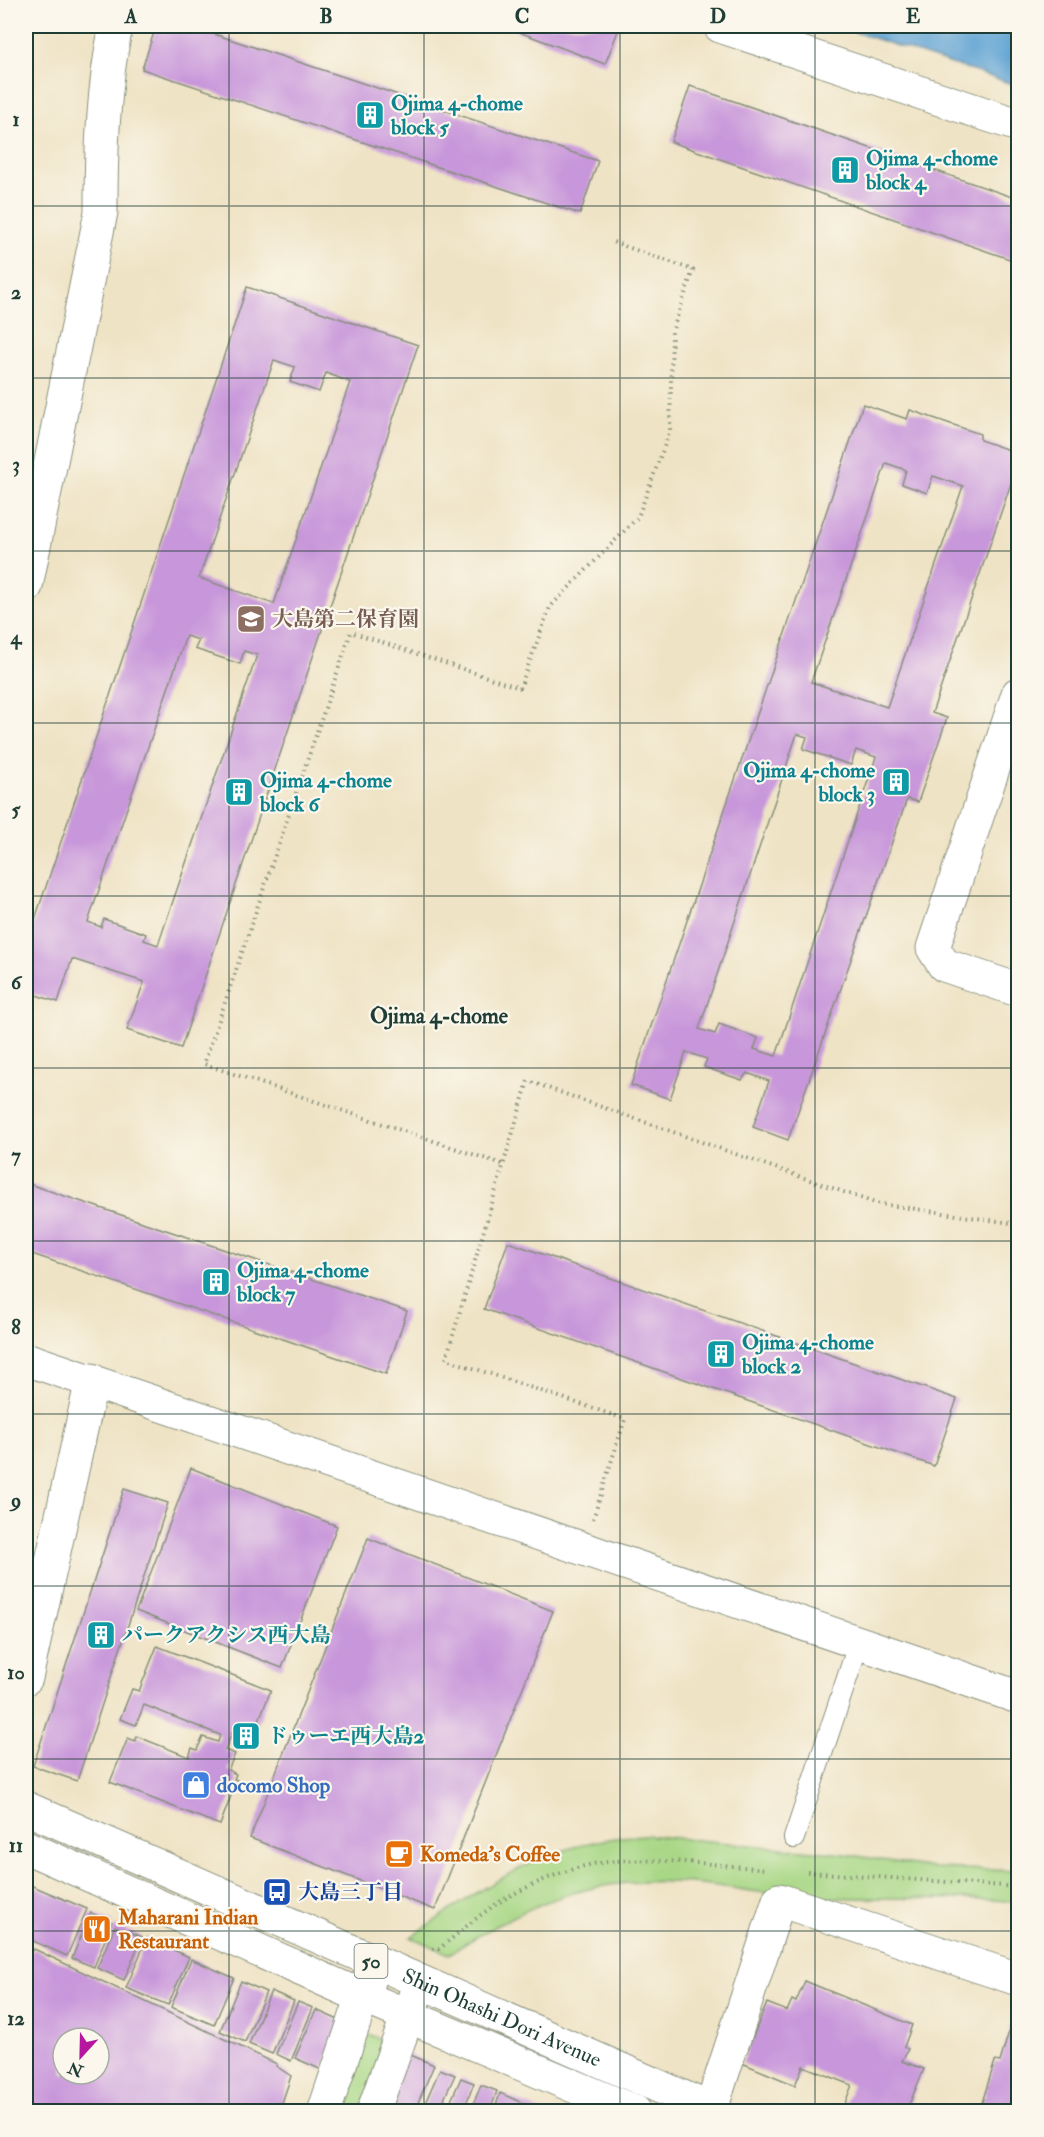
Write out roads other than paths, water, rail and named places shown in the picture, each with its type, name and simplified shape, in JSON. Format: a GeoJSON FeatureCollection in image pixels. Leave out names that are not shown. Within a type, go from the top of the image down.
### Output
{"type":"FeatureCollection","features":[{"type":"Feature","properties":{"kind":"street"},"geometry":{"type":"LineString","coordinates":[[26,586],[101,212],[101,160],[108,65],[116,26]]}},
{"type":"Feature","properties":{"kind":"street"},"geometry":{"type":"LineString","coordinates":[[720,26],[1018,125]]}},
{"type":"Feature","properties":{"kind":"street"},"geometry":{"type":"LineString","coordinates":[[1018,694],[933,948],[944,965],[1018,990]]}},
{"type":"Feature","properties":{"kind":"street"},"geometry":{"type":"LineString","coordinates":[[26,1359],[1018,1697]]}},
{"type":"Feature","properties":{"kind":"street"},"geometry":{"type":"LineString","coordinates":[[26,1678],[92,1380]]}},
{"type":"Feature","properties":{"kind":"street","name":"Shin Ohashi Dori Avenue"},"geometry":{"type":"LineString","coordinates":[[26,1808],[374,1963],[714,2110]]}},
{"type":"Feature","properties":{"kind":"street","name":"Shin Ohashi Dori Avenue"},"geometry":{"type":"LineString","coordinates":[[26,1847],[361,1996],[635,2112]]}},
{"type":"Feature","properties":{"kind":"street"},"geometry":{"type":"LineString","coordinates":[[714,2110],[779,1900],[1018,1979]]}},
{"type":"Feature","properties":{"kind":"street"},"geometry":{"type":"LineString","coordinates":[[324,2112],[361,1996],[374,1963]]}},
{"type":"Feature","properties":{"kind":"street"},"geometry":{"type":"LineString","coordinates":[[373,2112],[406,2015],[420,1982]]}},
{"type":"Feature","properties":{"kind":"lane"},"geometry":{"type":"LineString","coordinates":[[794,1838],[859,1642]]}},
{"type":"Feature","properties":{"kind":"water"},"geometry":{"type":"Polygon","coordinates":[[[837,26],[1018,26],[1018,86],[837,26]]]}},
{"type":"Feature","properties":{"kind":"place","name":"Ojima 4-chome block 5"},"geometry":{"type":"Point","coordinates":[370,115]}},
{"type":"Feature","properties":{"kind":"place","name":"Ojima 4-chome block 4"},"geometry":{"type":"Point","coordinates":[845,170]}},
{"type":"Feature","properties":{"kind":"place","name":"大島第二保育園"},"geometry":{"type":"Point","coordinates":[251,619]}},
{"type":"Feature","properties":{"kind":"place","name":"Ojima 4-chome block 3"},"geometry":{"type":"Point","coordinates":[896,782]}},
{"type":"Feature","properties":{"kind":"place","name":"Ojima 4-chome block 6"},"geometry":{"type":"Point","coordinates":[239,792]}},
{"type":"Feature","properties":{"kind":"place","name":"Ojima 4-chome block 7"},"geometry":{"type":"Point","coordinates":[216,1282]}},
{"type":"Feature","properties":{"kind":"place","name":"Ojima 4-chome block 2"},"geometry":{"type":"Point","coordinates":[721,1354]}},
{"type":"Feature","properties":{"kind":"place","name":"パークアクシス西大島"},"geometry":{"type":"Point","coordinates":[101,1635]}},
{"type":"Feature","properties":{"kind":"place","name":"ドゥーエ西大島2"},"geometry":{"type":"Point","coordinates":[246,1736]}},
{"type":"Feature","properties":{"kind":"place","name":"docomo Shop"},"geometry":{"type":"Point","coordinates":[196,1785]}},
{"type":"Feature","properties":{"kind":"place","name":"Komeda's Coffee"},"geometry":{"type":"Point","coordinates":[399,1854]}},
{"type":"Feature","properties":{"kind":"place","name":"大島三丁目"},"geometry":{"type":"Point","coordinates":[277,1892]}},
{"type":"Feature","properties":{"kind":"place","name":"Maharani Indian Restaurant"},"geometry":{"type":"Point","coordinates":[97,1929]}},
{"type":"Feature","properties":{"kind":"district","name":"Ojima 4-chome"},"geometry":{"type":"Point","coordinates":[439,1016]}}]}
